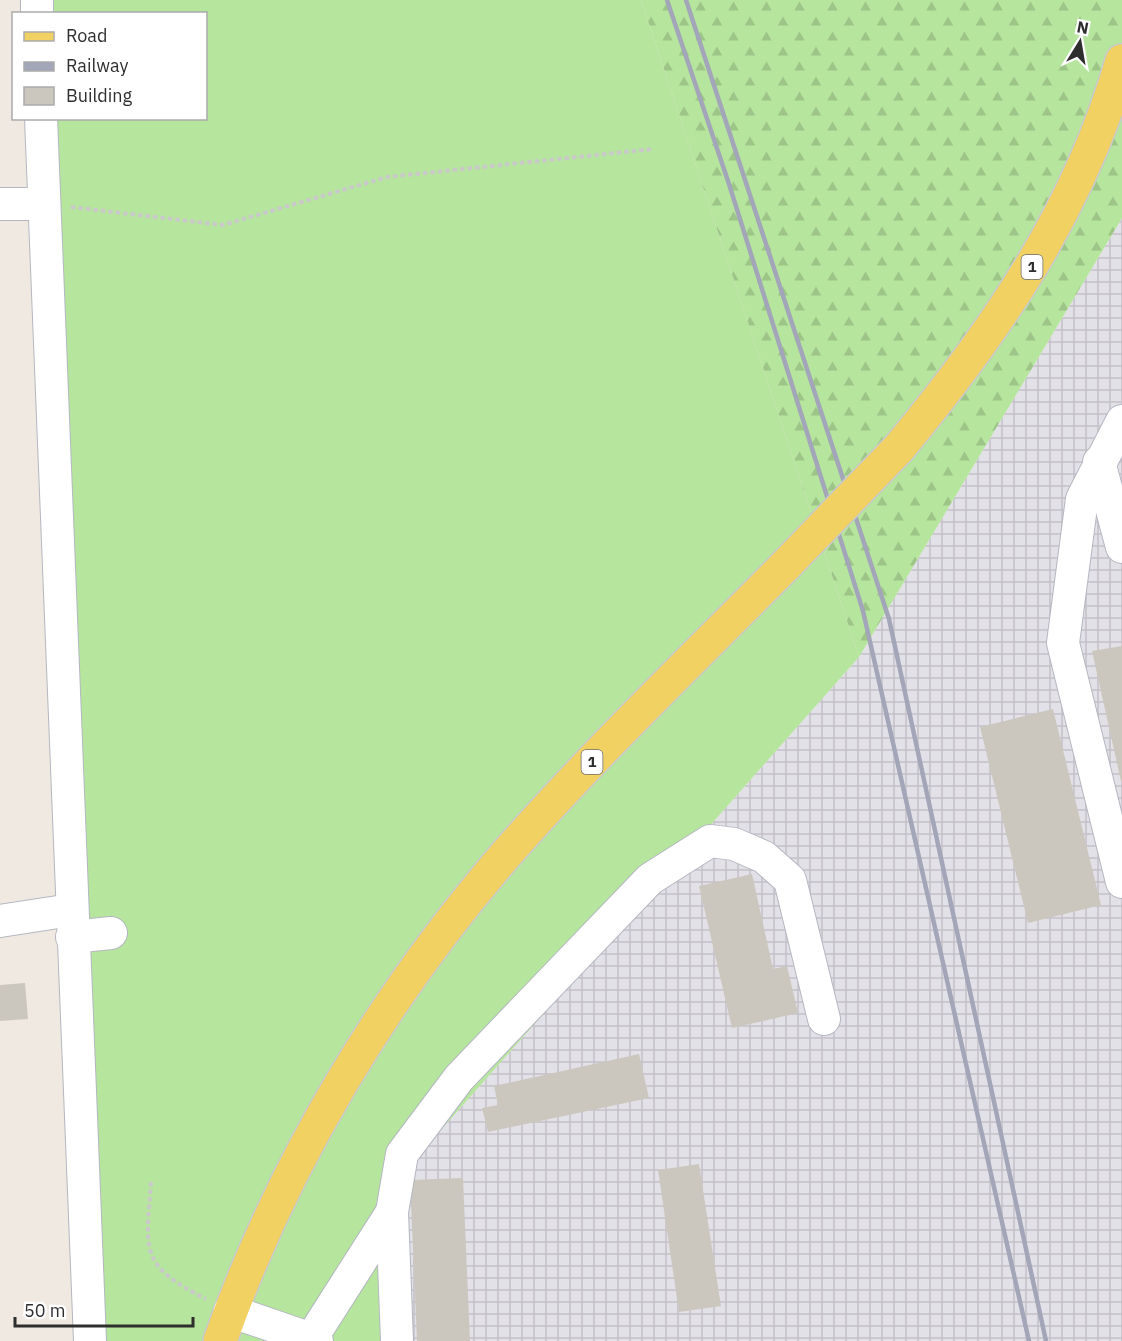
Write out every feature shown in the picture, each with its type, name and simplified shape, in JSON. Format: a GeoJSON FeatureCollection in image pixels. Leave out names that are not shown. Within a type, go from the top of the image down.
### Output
{"type":"FeatureCollection","features":[{"type":"Feature","properties":{"kind":"main road","name":"1"},"geometry":{"type":"LineString","coordinates":[[225,1326],[298,1161],[334,1095],[389,1008],[456,916],[554,802],[899,448],[957,378],[1020,287],[1074,189],[1099,129],[1122,61]]}},
{"type":"Feature","properties":{"kind":"street"},"geometry":{"type":"LineString","coordinates":[[41,120],[71,923],[90,1341]]}},
{"type":"Feature","properties":{"kind":"street"},"geometry":{"type":"LineString","coordinates":[[0,204],[43,204]]}},
{"type":"Feature","properties":{"kind":"street"},"geometry":{"type":"LineString","coordinates":[[1122,421],[1099,462],[1082,500],[1063,643],[1122,882]]}},
{"type":"Feature","properties":{"kind":"street"},"geometry":{"type":"LineString","coordinates":[[1099,462],[1122,547]]}},
{"type":"Feature","properties":{"kind":"street"},"geometry":{"type":"LineString","coordinates":[[397,1341],[392,1212],[402,1154],[459,1078],[650,879],[710,841],[734,844],[764,857],[790,880],[824,1019]]}},
{"type":"Feature","properties":{"kind":"street"},"geometry":{"type":"LineString","coordinates":[[0,921],[71,923],[111,933]]}},
{"type":"Feature","properties":{"kind":"street"},"geometry":{"type":"LineString","coordinates":[[225,1326],[314,1340],[392,1212]]}},
{"type":"Feature","properties":{"kind":"path"},"geometry":{"type":"LineString","coordinates":[[43,204],[223,225],[387,177],[653,149]]}},
{"type":"Feature","properties":{"kind":"path"},"geometry":{"type":"LineString","coordinates":[[151,1182],[147,1235],[154,1264],[225,1326]]}},
{"type":"Feature","properties":{"kind":"shaded area"},"geometry":{"type":"Polygon","coordinates":[[[1122,218],[1122,1341],[403,1341],[403,1187],[417,1157],[859,657],[1122,218]]]}},
{"type":"Feature","properties":{"kind":"green space"},"geometry":{"type":"Polygon","coordinates":[[[37,0],[641,0],[859,657],[417,1157],[403,1187],[403,1341],[90,1341],[41,120],[207,120],[207,12],[37,12],[37,0]]]}},
{"type":"Feature","properties":{"kind":"green space"},"geometry":{"type":"Polygon","coordinates":[[[641,0],[1122,0],[1122,218],[859,657],[641,0]]]}},
{"type":"Feature","properties":{"kind":"building"},"geometry":{"type":"Polygon","coordinates":[[[1122,646],[1122,781],[1121,781],[1092,651],[1122,646]]]}},
{"type":"Feature","properties":{"kind":"building"},"geometry":{"type":"Polygon","coordinates":[[[1053,709],[1101,905],[1028,923],[980,727],[1053,709]]]}},
{"type":"Feature","properties":{"kind":"building"},"geometry":{"type":"Polygon","coordinates":[[[752,874],[773,969],[787,966],[798,1013],[732,1028],[699,886],[752,874]]]}},
{"type":"Feature","properties":{"kind":"building"},"geometry":{"type":"Polygon","coordinates":[[[25,983],[28,1019],[0,1021],[0,985],[25,983]]]}},
{"type":"Feature","properties":{"kind":"building"},"geometry":{"type":"Polygon","coordinates":[[[639,1054],[649,1098],[488,1132],[482,1108],[498,1105],[494,1086],[639,1054]]]}},
{"type":"Feature","properties":{"kind":"building"},"geometry":{"type":"Polygon","coordinates":[[[699,1164],[721,1306],[679,1312],[658,1170],[699,1164]]]}},
{"type":"Feature","properties":{"kind":"building"},"geometry":{"type":"Polygon","coordinates":[[[463,1178],[470,1341],[417,1341],[410,1180],[463,1178]]]}},
{"type":"Feature","properties":{"kind":"railway"},"geometry":{"type":"LineString","coordinates":[[667,0],[729,184],[863,611],[1029,1341]]}},
{"type":"Feature","properties":{"kind":"railway"},"geometry":{"type":"LineString","coordinates":[[686,0],[889,619],[1046,1341]]}}]}
